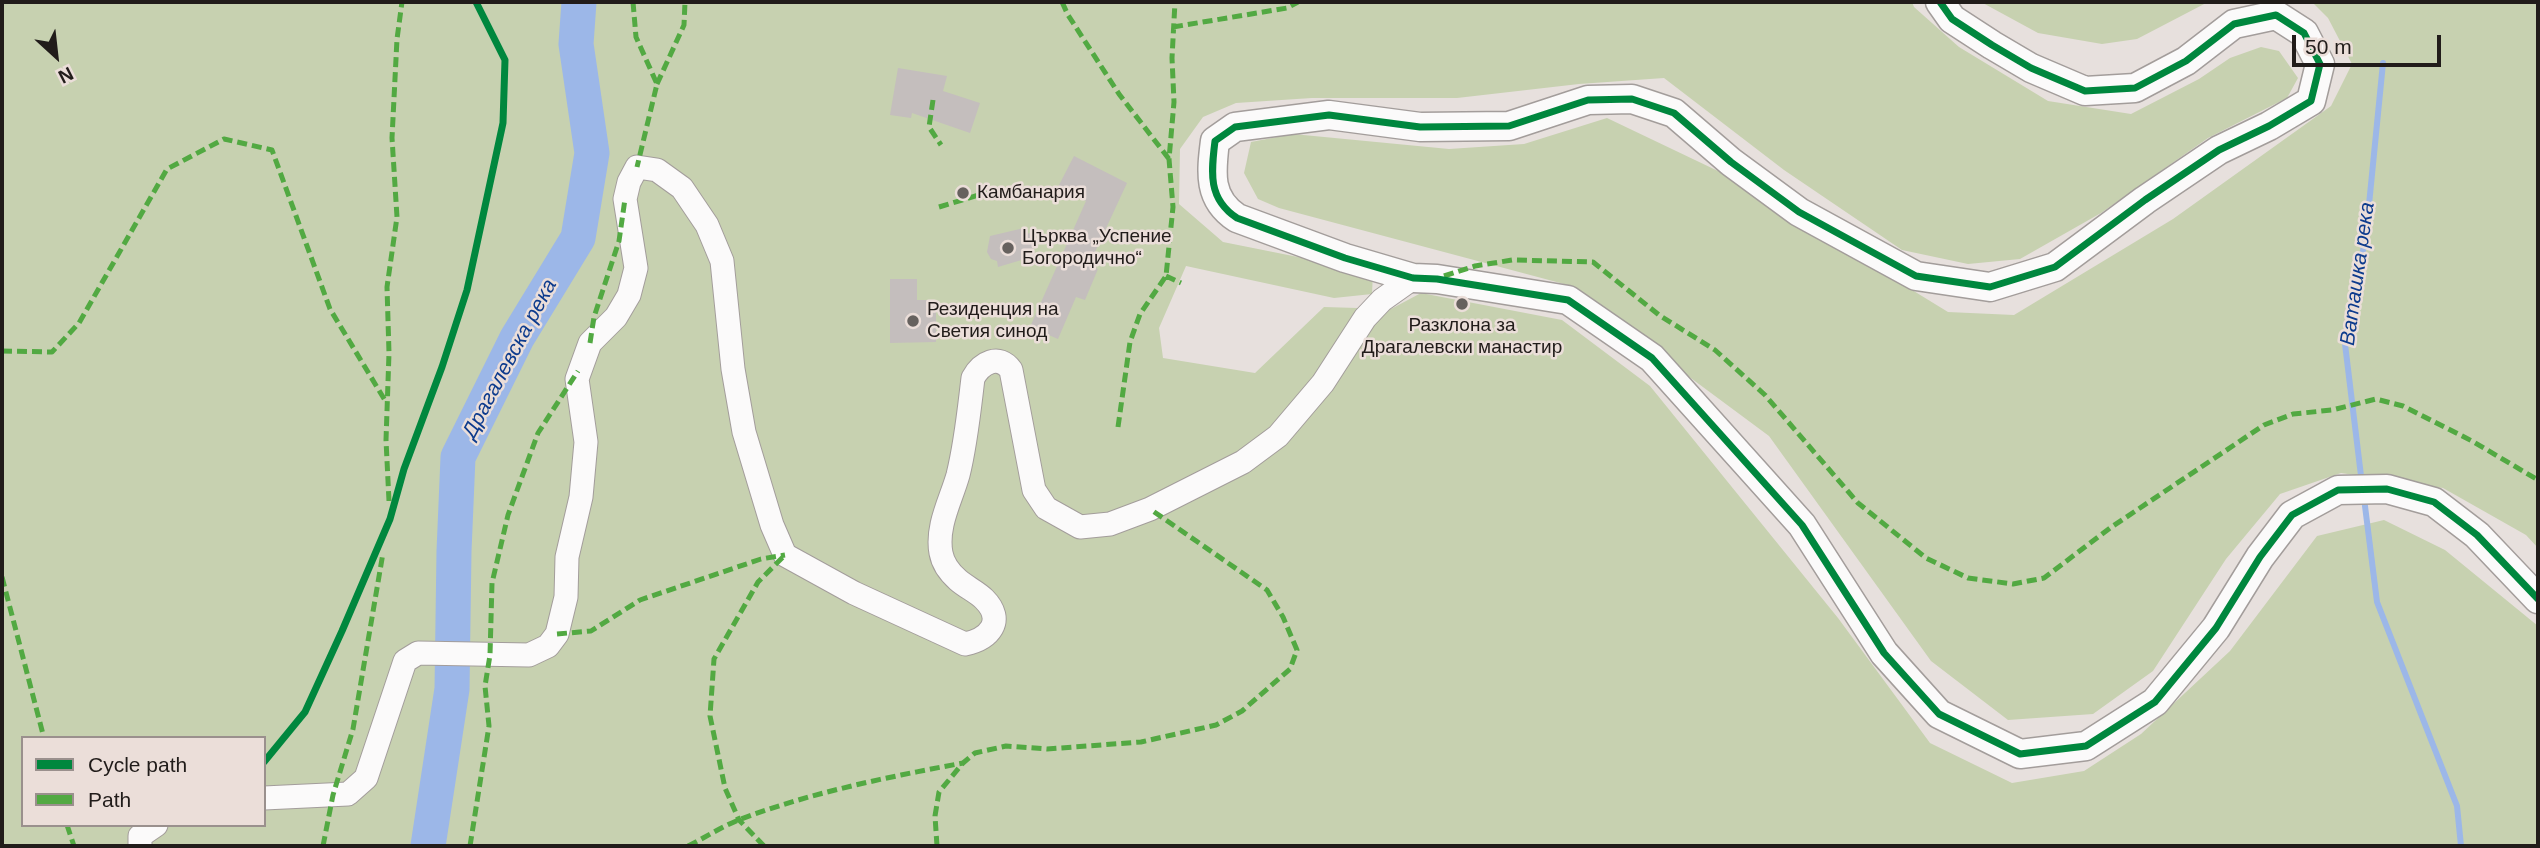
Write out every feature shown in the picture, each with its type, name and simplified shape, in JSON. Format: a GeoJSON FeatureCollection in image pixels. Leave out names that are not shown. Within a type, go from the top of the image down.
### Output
{"type":"FeatureCollection","features":[{"type":"Feature","properties":{"kind":"street"},"geometry":{"type":"LineString","coordinates":[[1940,2],[1952,19],[1992,45],[2031,68],[2085,91],[2135,88],[2186,61],[2234,23],[2276,15],[2304,33],[2320,64],[2311,101],[2269,126],[2219,149],[2055,267],[1990,287],[1916,276],[1799,212],[1731,162],[1674,113],[1632,99],[1588,100],[1508,126],[1420,127],[1329,115],[1235,127],[1214,141],[1211,169],[1215,190],[1224,209],[1237,218],[1345,258],[1413,278],[1437,279],[1568,300],[1652,358],[1802,525],[1884,653],[1939,714],[2020,754],[2087,746],[2155,702],[2216,628],[2260,557],[2292,515],[2338,490],[2387,489],[2434,502],[2477,535],[2538,599]]}},
{"type":"Feature","properties":{"kind":"street"},"geometry":{"type":"LineString","coordinates":[[266,799],[348,794],[366,778],[405,661],[418,653],[529,655],[548,646],[557,634],[566,597],[567,557],[582,497],[586,442],[578,371],[590,342],[616,317],[629,295],[636,268],[625,199],[637,167],[657,170],[682,188],[707,225],[722,261],[733,369],[744,432],[772,525],[785,555],[854,593],[965,643],[979,641],[988,634],[993,626],[994,615],[990,605],[958,580],[946,566],[939,537],[958,475],[973,379],[985,363],[1002,362],[1012,370],[1034,490],[1046,508],[1080,527],[1110,524],[1150,509],[1243,462],[1278,436],[1323,383],[1365,318],[1382,300],[1413,278]]}},
{"type":"Feature","properties":{"kind":"street"},"geometry":{"type":"LineString","coordinates":[[140,846],[140,836],[153,827]]}},
{"type":"Feature","properties":{"kind":"green space"},"geometry":{"type":"Polygon","coordinates":[[[2,2],[1912,2],[1914,7],[1959,47],[2048,101],[2131,114],[2199,79],[2230,58],[2261,47],[2279,51],[2298,78],[2287,98],[2208,138],[2101,213],[2020,259],[1968,264],[1902,250],[1784,170],[1664,78],[1579,84],[1457,98],[1312,98],[1236,103],[1203,117],[1180,149],[1179,204],[1223,242],[1373,272],[1372,294],[1334,298],[1186,266],[1159,328],[1163,358],[1255,373],[1324,307],[1391,309],[1421,293],[1562,320],[1650,386],[1838,618],[1930,743],[2012,783],[2084,771],[2141,734],[2230,651],[2317,536],[2384,520],[2445,550],[2538,626],[2538,846],[2,846],[2,2]]]}},
{"type":"Feature","properties":{"kind":"green space"},"geometry":{"type":"Polygon","coordinates":[[[1981,2],[2208,2],[2137,39],[2102,44],[2038,33],[1981,2]]]}},
{"type":"Feature","properties":{"kind":"green space"},"geometry":{"type":"Polygon","coordinates":[[[2312,2],[2538,2],[2538,548],[2526,535],[2443,488],[2341,473],[2280,494],[2226,559],[2153,671],[2093,714],[2008,720],[1931,661],[1769,436],[1564,284],[1279,208],[1258,199],[1244,173],[1251,142],[1293,134],[1449,149],[1524,144],[1607,118],[1718,171],[1948,312],[2014,315],[2173,219],[2331,106],[2352,64],[2328,18],[2312,2]]]}},
{"type":"Feature","properties":{"kind":"building"},"geometry":{"type":"Polygon","coordinates":[[[898,68],[947,76],[943,91],[980,103],[970,133],[912,113],[911,118],[890,115],[898,68]]]}},
{"type":"Feature","properties":{"kind":"building"},"geometry":{"type":"Polygon","coordinates":[[[1074,156],[1127,183],[1089,265],[1098,269],[1085,300],[1076,297],[1058,339],[1030,327],[1086,201],[1058,187],[1074,156]]]}},
{"type":"Feature","properties":{"kind":"building","name":"Църква „Успение Богородично“"},"geometry":{"type":"Polygon","coordinates":[[[1024,228],[1026,234],[1030,233],[1035,256],[998,267],[997,261],[991,259],[987,252],[990,236],[1024,228]]]}},
{"type":"Feature","properties":{"kind":"building","name":"Резиденция на Светия синод"},"geometry":{"type":"Polygon","coordinates":[[[890,279],[917,279],[917,300],[936,300],[936,342],[890,343],[890,279]]]}},
{"type":"Feature","properties":{"kind":"waterway","name":"Драгалевска река"},"geometry":{"type":"LineString","coordinates":[[428,846],[452,689],[458,457],[517,338],[578,238],[592,153],[576,44],[579,2]]}},
{"type":"Feature","properties":{"kind":"waterway","name":"Ваташка река"},"geometry":{"type":"LineString","coordinates":[[2362,484],[2345,344],[2366,235],[2383,63]]}},
{"type":"Feature","properties":{"kind":"waterway","name":"Ваташка река"},"geometry":{"type":"LineString","coordinates":[[2364,498],[2377,602],[2457,806],[2461,846]]}},
{"type":"Feature","properties":{"kind":"marked path"},"geometry":{"type":"LineString","coordinates":[[389,501],[386,440],[389,353],[387,287],[397,217],[392,138],[397,39],[402,2]]}},
{"type":"Feature","properties":{"kind":"marked path"},"geometry":{"type":"LineString","coordinates":[[633,2],[636,37],[657,84],[637,167]]}},
{"type":"Feature","properties":{"kind":"marked path"},"geometry":{"type":"LineString","coordinates":[[657,84],[684,25],[685,2]]}},
{"type":"Feature","properties":{"kind":"marked path"},"geometry":{"type":"LineString","coordinates":[[1062,2],[1119,94],[1169,159]]}},
{"type":"Feature","properties":{"kind":"marked path"},"geometry":{"type":"LineString","coordinates":[[1118,427],[1130,342],[1140,314],[1166,276],[1173,207],[1169,159],[1174,102],[1172,58],[1175,2]]}},
{"type":"Feature","properties":{"kind":"marked path"},"geometry":{"type":"LineString","coordinates":[[1173,27],[1287,8],[1298,2]]}},
{"type":"Feature","properties":{"kind":"marked path"},"geometry":{"type":"LineString","coordinates":[[933,100],[929,127],[941,145]]}},
{"type":"Feature","properties":{"kind":"marked path"},"geometry":{"type":"LineString","coordinates":[[2,351],[52,352],[79,323],[167,169],[224,139],[272,150],[330,309],[386,402]]}},
{"type":"Feature","properties":{"kind":"marked path"},"geometry":{"type":"LineString","coordinates":[[939,207],[992,191]]}},
{"type":"Feature","properties":{"kind":"marked path"},"geometry":{"type":"LineString","coordinates":[[590,343],[594,317],[619,241],[625,199]]}},
{"type":"Feature","properties":{"kind":"marked path"},"geometry":{"type":"LineString","coordinates":[[1444,276],[1475,266],[1512,260],[1593,262],[1659,315],[1715,350],[1765,395],[1858,503],[1926,558],[1968,578],[2013,584],[2044,578],[2110,528],[2264,425],[2293,414],[2332,410],[2376,399],[2403,406],[2472,441],[2538,480]]}},
{"type":"Feature","properties":{"kind":"marked path"},"geometry":{"type":"LineString","coordinates":[[1166,276],[1181,283]]}},
{"type":"Feature","properties":{"kind":"marked path"},"geometry":{"type":"LineString","coordinates":[[470,846],[489,726],[485,686],[490,655],[492,583],[508,515],[538,433],[578,371]]}},
{"type":"Feature","properties":{"kind":"marked path"},"geometry":{"type":"LineString","coordinates":[[937,846],[935,816],[939,792],[975,753],[1006,746],[1047,749],[1141,742],[1216,725],[1242,711],[1290,669],[1297,650],[1283,617],[1267,590],[1150,509]]}},
{"type":"Feature","properties":{"kind":"marked path"},"geometry":{"type":"LineString","coordinates":[[323,846],[333,795],[353,729],[383,553]]}},
{"type":"Feature","properties":{"kind":"marked path"},"geometry":{"type":"LineString","coordinates":[[557,634],[591,631],[640,600],[761,559],[785,555]]}},
{"type":"Feature","properties":{"kind":"marked path"},"geometry":{"type":"LineString","coordinates":[[764,846],[739,820],[725,788],[710,716],[714,659],[758,582],[785,555]]}},
{"type":"Feature","properties":{"kind":"marked path"},"geometry":{"type":"LineString","coordinates":[[2,577],[43,736]]}},
{"type":"Feature","properties":{"kind":"marked path"},"geometry":{"type":"LineString","coordinates":[[688,846],[734,822],[768,809],[823,793],[963,763]]}},
{"type":"Feature","properties":{"kind":"marked path"},"geometry":{"type":"LineString","coordinates":[[68,827],[74,846]]}},
{"type":"Feature","properties":{"kind":"cycle path"},"geometry":{"type":"LineString","coordinates":[[266,760],[305,712],[390,519],[404,469],[467,290],[503,123],[505,60],[476,2]]}},
{"type":"Feature","properties":{"kind":"cycle path"},"geometry":{"type":"LineString","coordinates":[[1940,2],[1952,19],[1992,45],[2031,68],[2085,91],[2135,88],[2186,61],[2234,24],[2276,15],[2304,33],[2320,64],[2311,101],[2269,126],[2219,150],[2145,200],[2055,267],[1990,287],[1916,276],[1799,212],[1731,162],[1674,113],[1632,99],[1588,100],[1509,126],[1420,127],[1329,115],[1235,127],[1215,141],[1213,174],[1216,194],[1228,211],[1237,218],[1345,258],[1413,278],[1437,279],[1568,300],[1652,358],[1802,525],[1884,653],[1939,714],[2020,754],[2086,746],[2155,702],[2216,628],[2260,557],[2292,515],[2338,490],[2387,489],[2434,502],[2477,535],[2538,599]]}},
{"type":"Feature","properties":{"kind":"place","name":"Камбанария"},"geometry":{"type":"Point","coordinates":[963,193]}},
{"type":"Feature","properties":{"kind":"place","name":"Църква „Успение Богородично“"},"geometry":{"type":"Point","coordinates":[1008,248]}},
{"type":"Feature","properties":{"kind":"place","name":"Разклона за Драгалевски манастир"},"geometry":{"type":"Point","coordinates":[1462,304]}},
{"type":"Feature","properties":{"kind":"place","name":"Резиденция на Светия синод"},"geometry":{"type":"Point","coordinates":[913,321]}}]}
